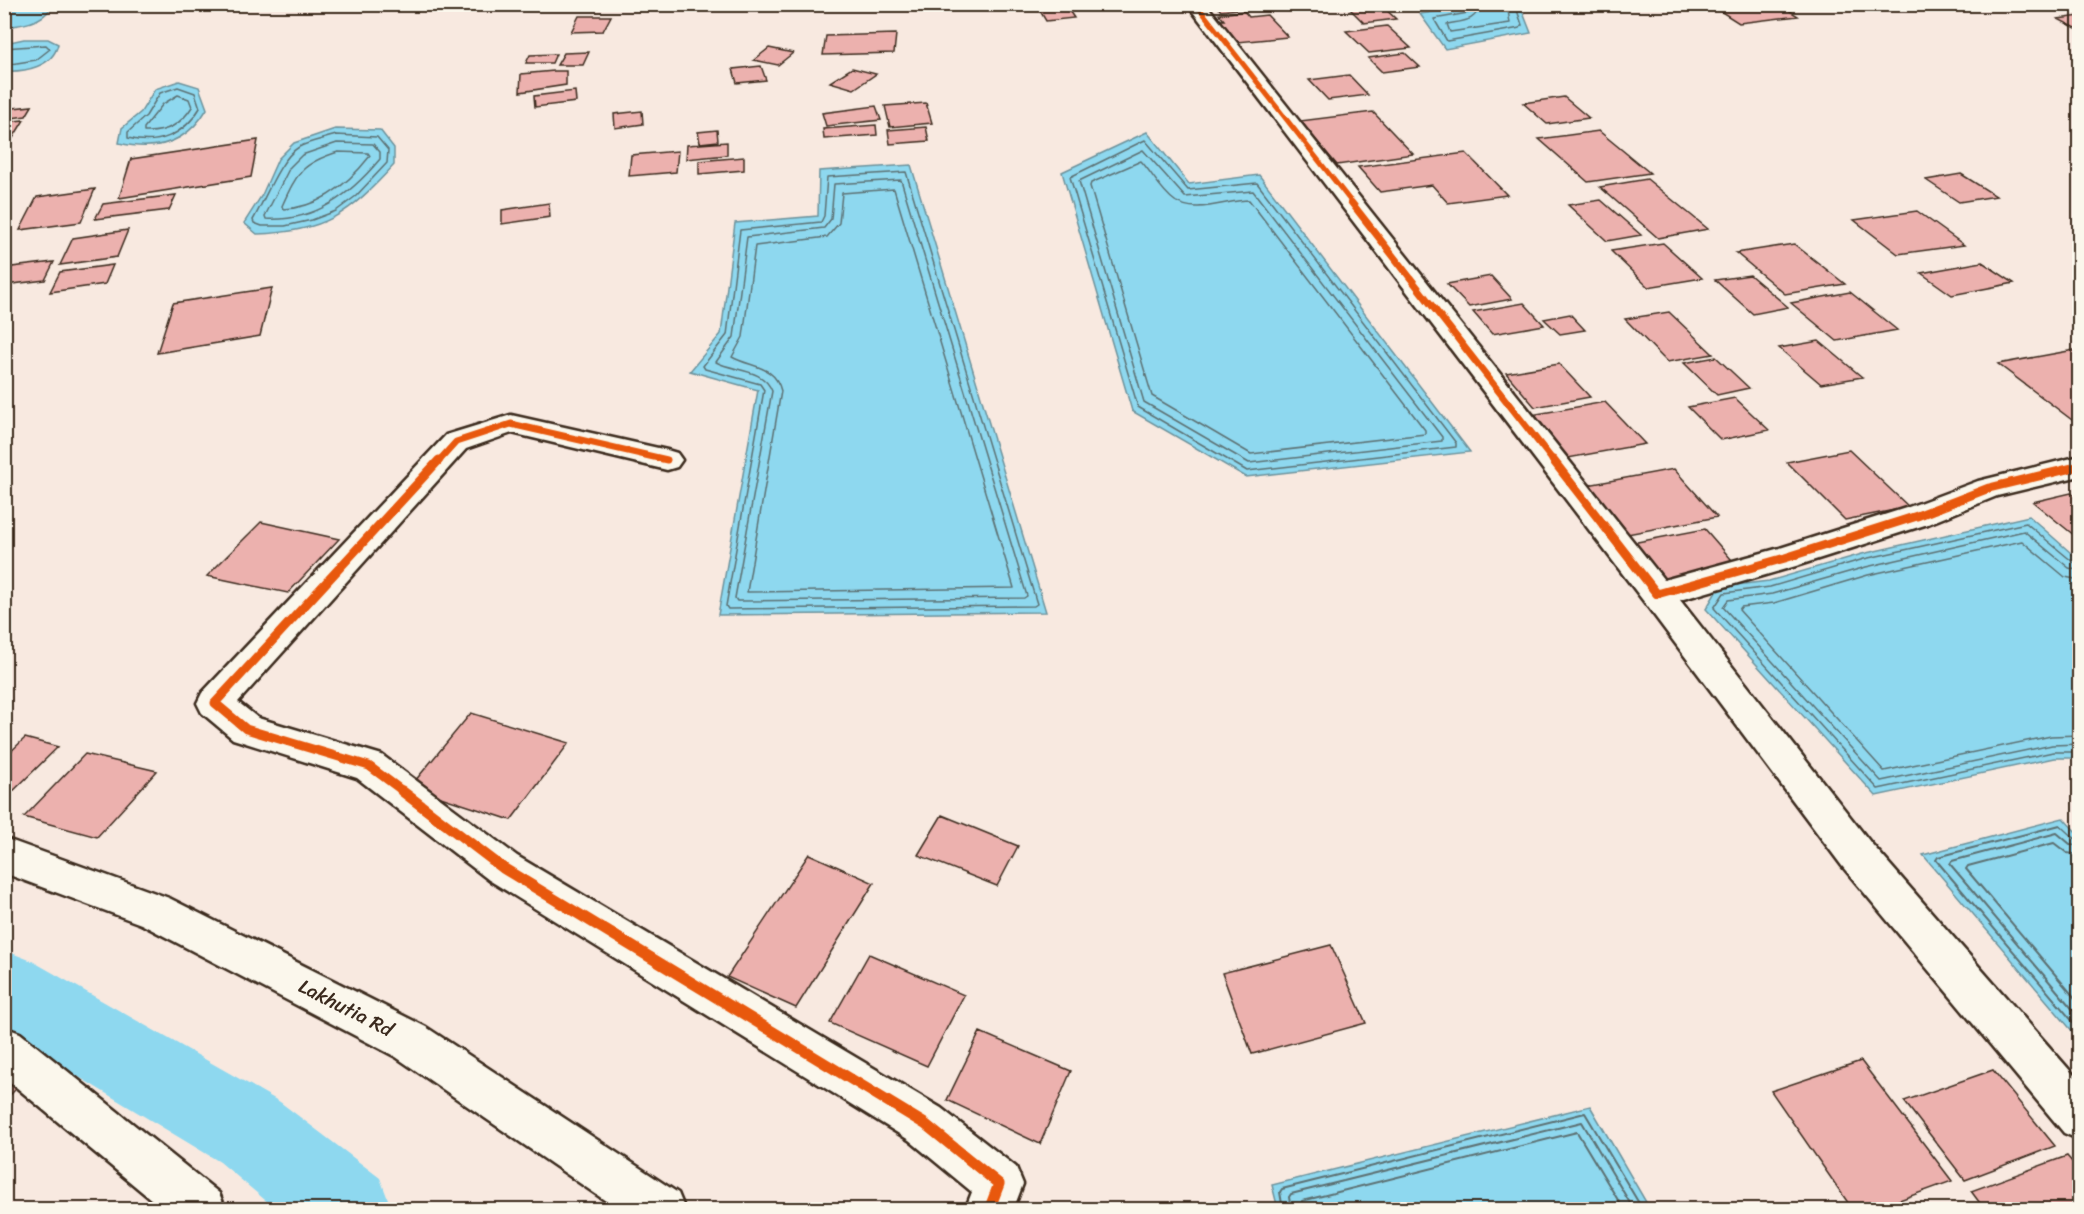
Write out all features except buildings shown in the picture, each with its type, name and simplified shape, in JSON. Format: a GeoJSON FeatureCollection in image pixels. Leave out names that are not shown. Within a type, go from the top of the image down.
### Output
{"type":"FeatureCollection","features":[{"type":"Feature","properties":{"kind":"street"},"geometry":{"type":"LineString","coordinates":[[1196,4],[1658,594],[1856,854],[2079,1117]]}},
{"type":"Feature","properties":{"kind":"street"},"geometry":{"type":"LineString","coordinates":[[667,460],[510,424],[456,442],[215,703],[246,729],[369,766],[503,868],[925,1124],[999,1184],[989,1209]]}},
{"type":"Feature","properties":{"kind":"street"},"geometry":{"type":"LineString","coordinates":[[1658,594],[1796,555],[1917,516],[1989,488],[2079,466]]}},
{"type":"Feature","properties":{"kind":"street","name":"Lakhutia Rd"},"geometry":{"type":"LineString","coordinates":[[4,855],[155,911],[411,1042],[662,1209]]}},
{"type":"Feature","properties":{"kind":"street"},"geometry":{"type":"LineString","coordinates":[[4,1048],[202,1209]]}},
{"type":"Feature","properties":{"kind":"water"},"geometry":{"type":"Polygon","coordinates":[[[1486,4],[1520,5],[1531,33],[1445,49],[1420,14],[1486,4]]]}},
{"type":"Feature","properties":{"kind":"water"},"geometry":{"type":"Polygon","coordinates":[[[4,5],[44,5],[51,8],[36,20],[5,27],[4,5]]]}},
{"type":"Feature","properties":{"kind":"water"},"geometry":{"type":"Polygon","coordinates":[[[24,39],[48,39],[58,44],[55,52],[44,63],[29,69],[5,71],[5,43],[24,39]]]}},
{"type":"Feature","properties":{"kind":"water"},"geometry":{"type":"Polygon","coordinates":[[[179,81],[199,87],[207,109],[199,121],[190,130],[170,142],[146,146],[119,143],[122,128],[141,112],[155,89],[179,81]]]}},
{"type":"Feature","properties":{"kind":"water"},"geometry":{"type":"Polygon","coordinates":[[[335,129],[380,130],[394,148],[394,165],[349,208],[318,224],[301,229],[257,234],[244,223],[262,195],[278,159],[294,143],[335,129]]]}},
{"type":"Feature","properties":{"kind":"water"},"geometry":{"type":"Polygon","coordinates":[[[1147,132],[1189,184],[1259,175],[1470,452],[1246,477],[1132,411],[1062,172],[1147,132]]]}},
{"type":"Feature","properties":{"kind":"water"},"geometry":{"type":"Polygon","coordinates":[[[911,165],[1046,612],[718,615],[758,390],[690,371],[721,334],[735,223],[818,216],[819,171],[911,165]]]}},
{"type":"Feature","properties":{"kind":"water"},"geometry":{"type":"Polygon","coordinates":[[[2029,516],[2079,560],[2079,758],[2054,758],[1876,796],[1706,609],[1719,587],[1769,581],[1862,554],[2029,516]]]}},
{"type":"Feature","properties":{"kind":"water"},"geometry":{"type":"Polygon","coordinates":[[[2063,818],[2079,835],[2079,1039],[1923,855],[2063,818]]]}},
{"type":"Feature","properties":{"kind":"water"},"geometry":{"type":"Polygon","coordinates":[[[1590,1106],[1650,1209],[1278,1209],[1272,1185],[1590,1106]]]}},
{"type":"Feature","properties":{"kind":"waterway"},"geometry":{"type":"LineString","coordinates":[[4,988],[250,1132],[348,1210]]}},
{"type":"Feature","properties":{"kind":"cycle path"},"geometry":{"type":"LineString","coordinates":[[1196,4],[1657,594],[1785,558],[1917,516],[1989,488],[2080,466]]}},
{"type":"Feature","properties":{"kind":"cycle path"},"geometry":{"type":"LineString","coordinates":[[667,460],[511,424],[456,442],[215,703],[246,729],[369,766],[503,868],[925,1124],[999,1184],[989,1210]]}}]}
